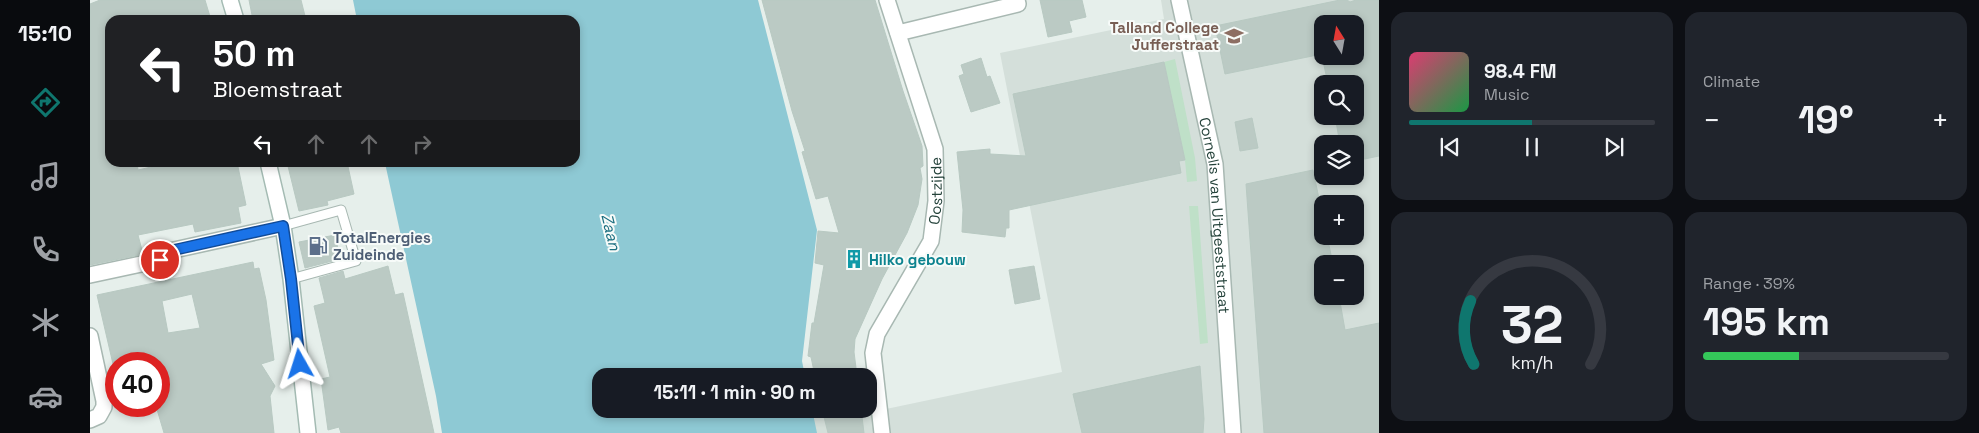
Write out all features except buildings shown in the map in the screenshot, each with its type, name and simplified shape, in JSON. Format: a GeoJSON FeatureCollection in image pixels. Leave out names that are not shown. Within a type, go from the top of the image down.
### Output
{"type":"FeatureCollection","features":[{"type":"Feature","properties":{"kind":"street"},"geometry":{"type":"LineString","coordinates":[[230,0],[234,15]]}},
{"type":"Feature","properties":{"kind":"street","name":"Oostzijde"},"geometry":{"type":"LineString","coordinates":[[882,433],[873,353],[877,334],[931,241],[936,201],[935,149],[887,0]]}},
{"type":"Feature","properties":{"kind":"street"},"geometry":{"type":"LineString","coordinates":[[898,33],[1018,4],[1017,0]]}},
{"type":"Feature","properties":{"kind":"street","name":"Cornelis van Uitgeeststraat"},"geometry":{"type":"LineString","coordinates":[[1181,0],[1215,164],[1233,433]]}},
{"type":"Feature","properties":{"kind":"street"},"geometry":{"type":"LineString","coordinates":[[269,167],[283,226],[291,279],[308,433]]}},
{"type":"Feature","properties":{"kind":"street"},"geometry":{"type":"LineString","coordinates":[[90,276],[160,260],[174,250],[283,226]]}},
{"type":"Feature","properties":{"kind":"street"},"geometry":{"type":"LineString","coordinates":[[90,336],[104,400],[96,416]]}},
{"type":"Feature","properties":{"kind":"lane"},"geometry":{"type":"LineString","coordinates":[[283,226],[342,210],[356,261],[291,279]]}},
{"type":"Feature","properties":{"kind":"shaded area"},"geometry":{"type":"Polygon","coordinates":[[[1161,0],[1379,0],[1379,433],[811,433],[807,418],[877,418],[877,411],[1062,372],[1000,53],[1164,19],[1161,0]]]}},
{"type":"Feature","properties":{"kind":"green space"},"geometry":{"type":"Polygon","coordinates":[[[1175,59],[1195,158],[1197,181],[1187,182],[1185,160],[1164,62],[1175,59]]]}},
{"type":"Feature","properties":{"kind":"green space"},"geometry":{"type":"Polygon","coordinates":[[[1189,206],[1198,206],[1208,343],[1200,344],[1189,206]]]}},
{"type":"Feature","properties":{"kind":"water","name":"Zaan"},"geometry":{"type":"Polygon","coordinates":[[[353,0],[758,0],[817,230],[802,361],[803,368],[592,368],[592,418],[814,418],[817,433],[442,433],[436,396],[386,167],[580,167],[580,15],[356,15],[353,0]]]}},
{"type":"Feature","properties":{"kind":"place","name":"Talland College Jufferstraat"},"geometry":{"type":"Point","coordinates":[1234,36]}},
{"type":"Feature","properties":{"kind":"place","name":"TotalEnergies Zuideinde"},"geometry":{"type":"Point","coordinates":[318,246]}},
{"type":"Feature","properties":{"kind":"place","name":"Hilko gebouw"},"geometry":{"type":"Point","coordinates":[854,259]}},
{"type":"Feature","properties":{"kind":"route"},"geometry":{"type":"LineString","coordinates":[[160,260],[174,250],[283,226],[300,364]]}}]}
